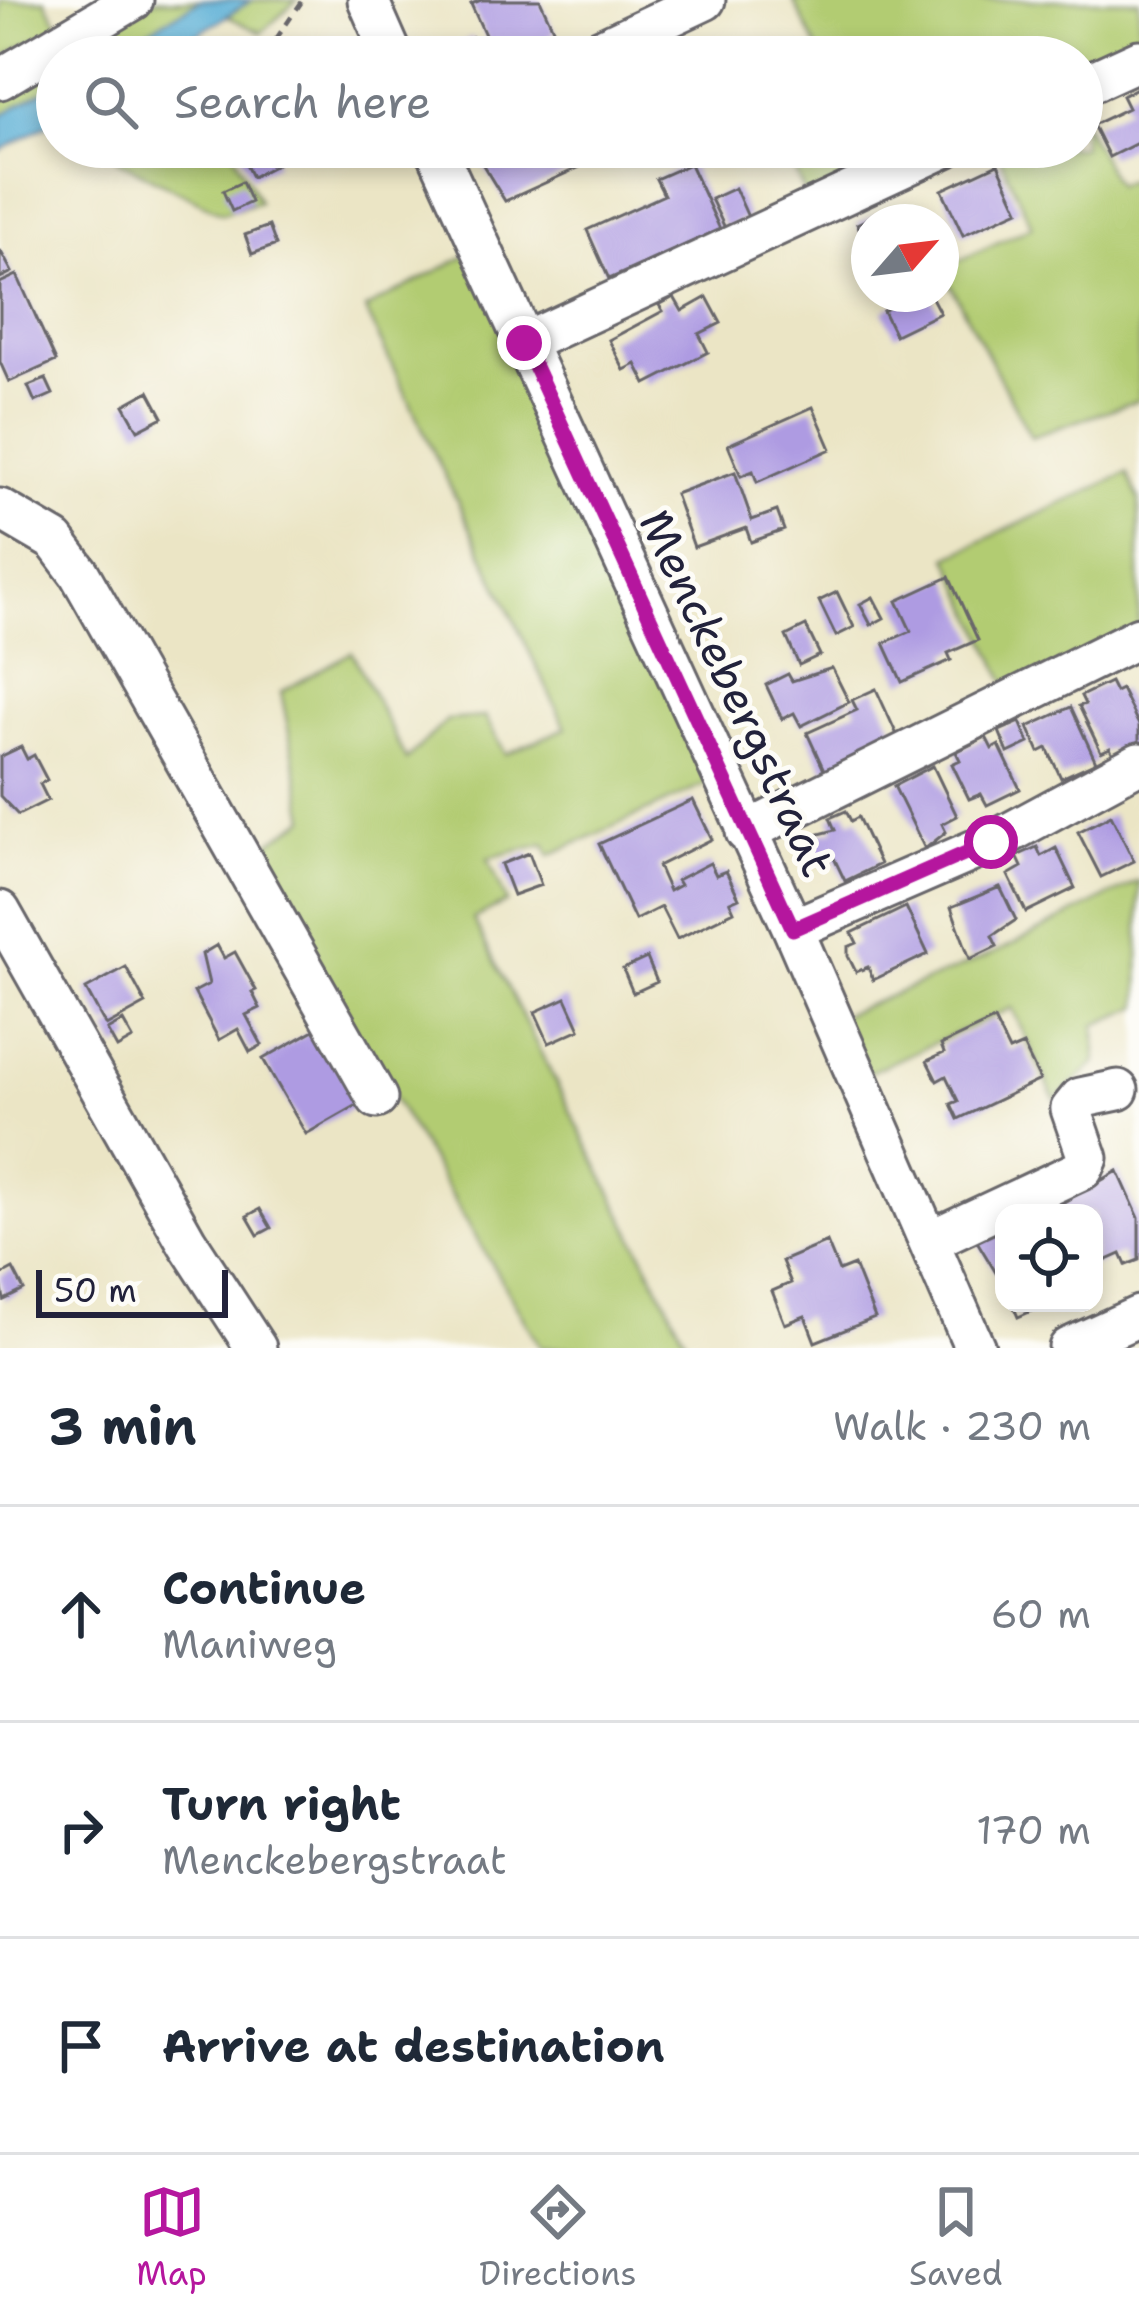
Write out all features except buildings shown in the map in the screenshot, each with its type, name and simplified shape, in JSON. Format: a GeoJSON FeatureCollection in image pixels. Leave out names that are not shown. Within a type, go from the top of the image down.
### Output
{"type":"FeatureCollection","features":[{"type":"Feature","properties":{"kind":"street"},"geometry":{"type":"LineString","coordinates":[[72,36],[133,0]]}},
{"type":"Feature","properties":{"kind":"street"},"geometry":{"type":"LineString","coordinates":[[368,0],[384,36]]}},
{"type":"Feature","properties":{"kind":"street"},"geometry":{"type":"LineString","coordinates":[[629,36],[705,0]]}},
{"type":"Feature","properties":{"kind":"street"},"geometry":{"type":"LineString","coordinates":[[0,79],[36,58]]}},
{"type":"Feature","properties":{"kind":"street"},"geometry":{"type":"LineString","coordinates":[[1103,76],[1139,60]]}},
{"type":"Feature","properties":{"kind":"street","name":"Menckebergstraat"},"geometry":{"type":"LineString","coordinates":[[445,168],[793,929],[975,1348]]}},
{"type":"Feature","properties":{"kind":"street"},"geometry":{"type":"LineString","coordinates":[[524,343],[901,168]]}},
{"type":"Feature","properties":{"kind":"street"},"geometry":{"type":"LineString","coordinates":[[0,509],[56,542],[79,573],[377,1098]]}},
{"type":"Feature","properties":{"kind":"street"},"geometry":{"type":"LineString","coordinates":[[746,832],[1139,637]]}},
{"type":"Feature","properties":{"kind":"street"},"geometry":{"type":"LineString","coordinates":[[793,929],[991,842],[1139,763]]}},
{"type":"Feature","properties":{"kind":"street"},"geometry":{"type":"LineString","coordinates":[[0,911],[187,1242],[256,1348]]}},
{"type":"Feature","properties":{"kind":"street"},"geometry":{"type":"LineString","coordinates":[[928,1241],[1083,1168],[1088,1158],[1071,1109],[1080,1098],[1118,1090]]}},
{"type":"Feature","properties":{"kind":"street"},"geometry":{"type":"LineString","coordinates":[[1069,1348],[1139,1316]]}},
{"type":"Feature","properties":{"kind":"path"},"geometry":{"type":"LineString","coordinates":[[278,36],[303,0]]}},
{"type":"Feature","properties":{"kind":"green space"},"geometry":{"type":"Polygon","coordinates":[[[0,0],[45,0],[59,25],[0,59],[0,0]]]}},
{"type":"Feature","properties":{"kind":"green space"},"geometry":{"type":"Polygon","coordinates":[[[155,0],[201,0],[139,36],[94,36],[155,0]]]}},
{"type":"Feature","properties":{"kind":"green space"},"geometry":{"type":"Polygon","coordinates":[[[252,0],[297,0],[261,33],[227,16],[252,0]]]}},
{"type":"Feature","properties":{"kind":"green space"},"geometry":{"type":"Polygon","coordinates":[[[793,0],[1139,0],[1139,48],[1103,65],[1103,36],[811,36],[793,0]]]}},
{"type":"Feature","properties":{"kind":"green space"},"geometry":{"type":"Polygon","coordinates":[[[36,70],[36,95],[0,116],[0,91],[36,70]]]}},
{"type":"Feature","properties":{"kind":"green space"},"geometry":{"type":"Polygon","coordinates":[[[1103,160],[1116,185],[1139,176],[1139,400],[1031,437],[959,301],[959,261],[1032,226],[1005,168],[1103,168],[1103,160]]]}},
{"type":"Feature","properties":{"kind":"green space"},"geometry":{"type":"Polygon","coordinates":[[[133,168],[242,168],[259,202],[222,213],[133,168]]]}},
{"type":"Feature","properties":{"kind":"green space"},"geometry":{"type":"Polygon","coordinates":[[[793,168],[883,168],[809,203],[793,168]]]}},
{"type":"Feature","properties":{"kind":"green space"},"geometry":{"type":"Polygon","coordinates":[[[469,254],[709,783],[550,855],[545,844],[488,858],[507,902],[473,919],[690,1348],[541,1348],[251,855],[306,818],[281,692],[352,652],[406,760],[447,720],[485,717],[506,754],[566,728],[365,309],[469,254]]]}},
{"type":"Feature","properties":{"kind":"green space"},"geometry":{"type":"Polygon","coordinates":[[[1127,473],[1139,500],[1139,629],[1011,694],[948,557],[1127,473]]]}},
{"type":"Feature","properties":{"kind":"green space"},"geometry":{"type":"Polygon","coordinates":[[[1139,881],[1139,1007],[1096,1025],[1096,1063],[1055,1100],[1012,1008],[863,1075],[838,1017],[991,955],[1139,881]]]}},
{"type":"Feature","properties":{"kind":"water"},"geometry":{"type":"Polygon","coordinates":[[[201,0],[252,0],[195,36],[139,36],[201,0]]]}},
{"type":"Feature","properties":{"kind":"water"},"geometry":{"type":"Polygon","coordinates":[[[36,95],[36,131],[0,151],[0,116],[36,95]]]}},
{"type":"Feature","properties":{"kind":"route"},"geometry":{"type":"LineString","coordinates":[[524,343],[793,929],[991,842]]}}]}
